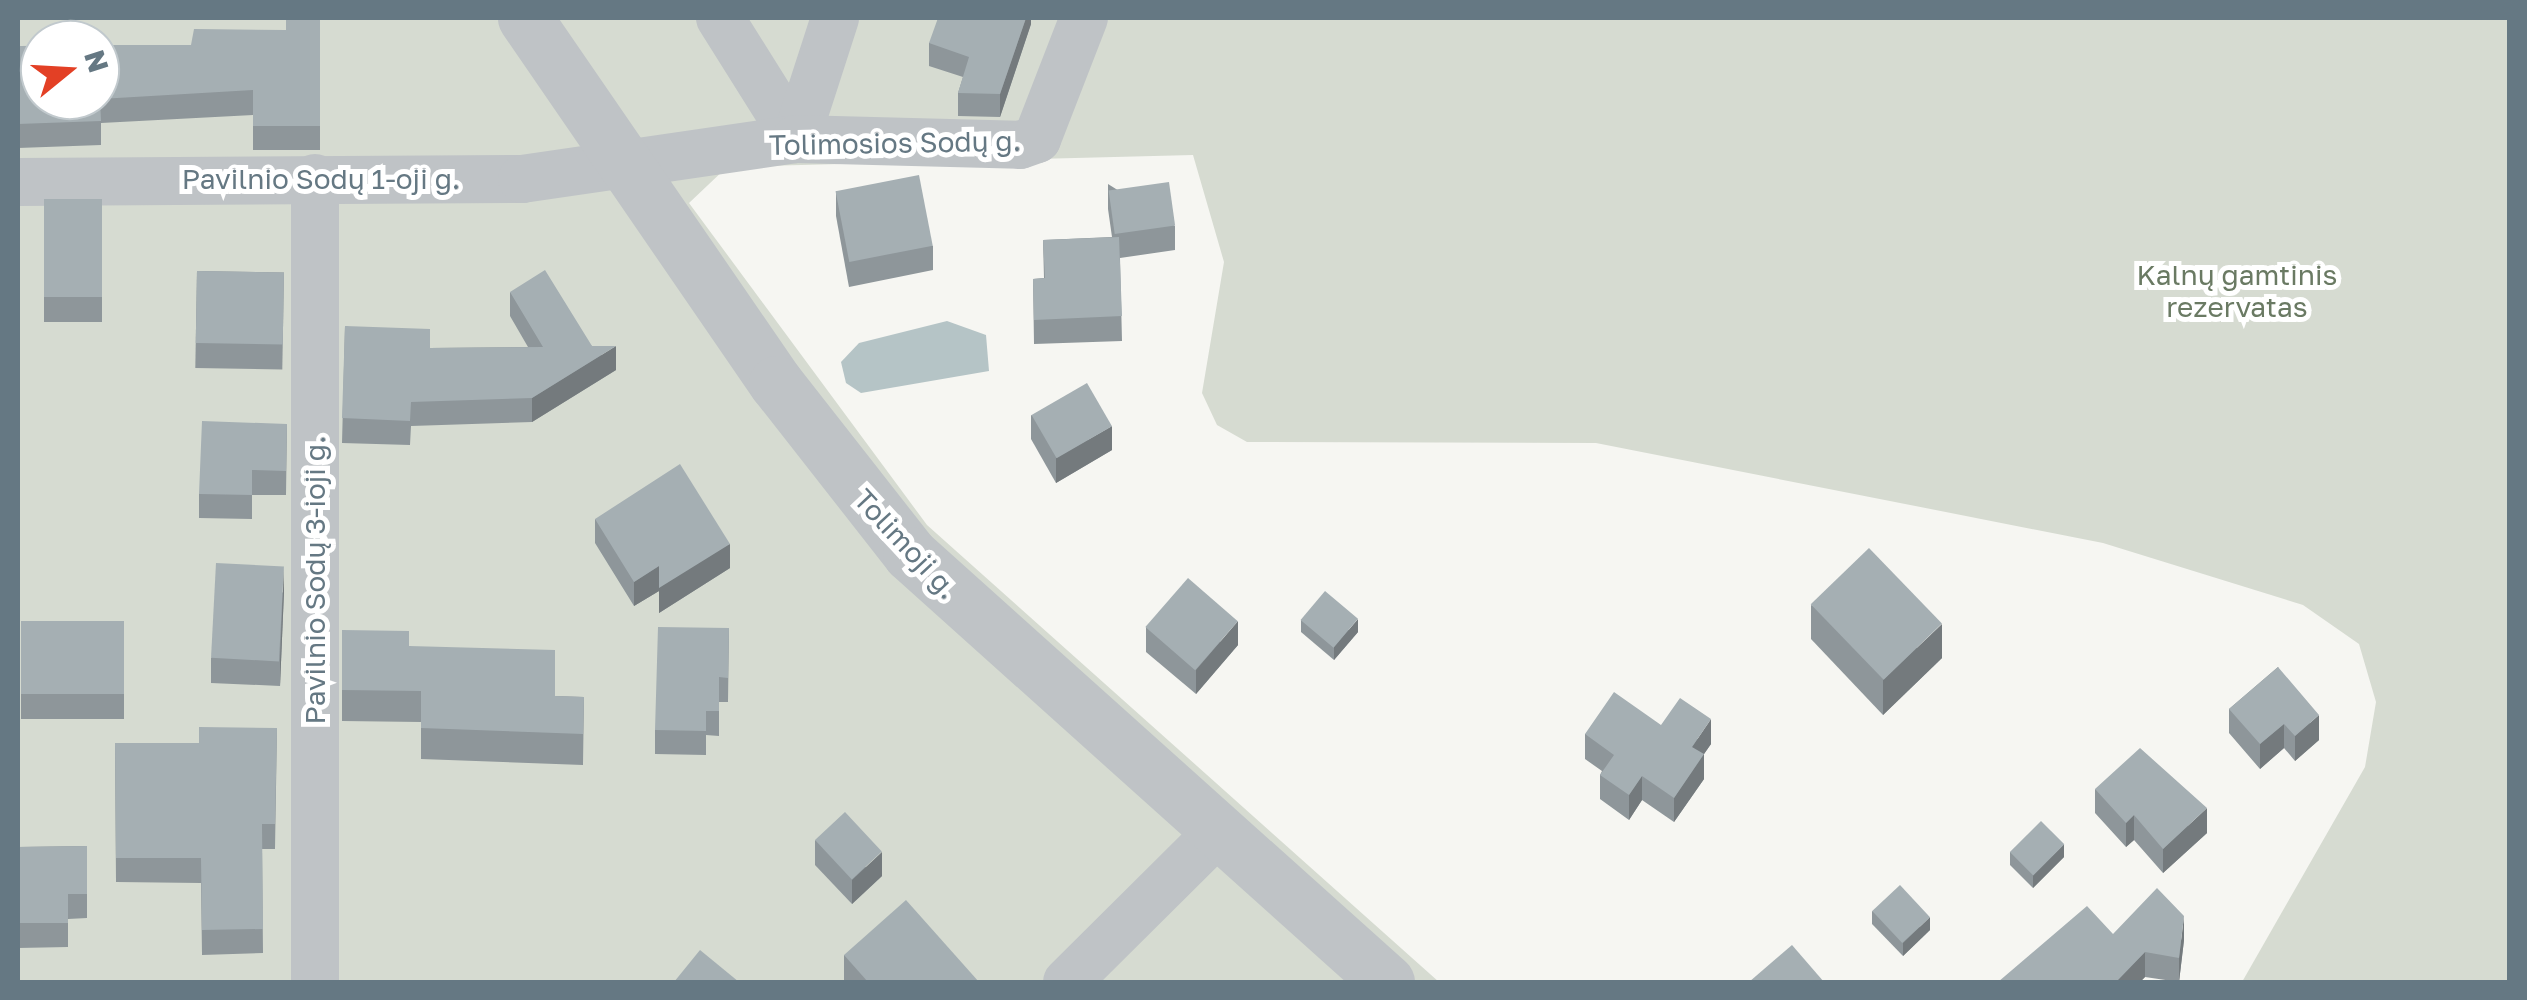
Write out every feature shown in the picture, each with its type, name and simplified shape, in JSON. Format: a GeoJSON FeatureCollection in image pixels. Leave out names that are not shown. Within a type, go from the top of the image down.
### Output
{"type":"FeatureCollection","features":[{"type":"Feature","properties":{"kind":"street","name":"Tolimoji g."},"geometry":{"type":"LineString","coordinates":[[525,18],[625,168],[910,554],[1387,982]]}},
{"type":"Feature","properties":{"kind":"street"},"geometry":{"type":"LineString","coordinates":[[720,18],[796,139]]}},
{"type":"Feature","properties":{"kind":"street"},"geometry":{"type":"LineString","coordinates":[[796,139],[834,18]]}},
{"type":"Feature","properties":{"kind":"street","name":"Tolimosios Sodų g."},"geometry":{"type":"LineString","coordinates":[[625,168],[796,139],[1037,139],[1084,18]]}},
{"type":"Feature","properties":{"kind":"street","name":"Pavilnio Sodų 1-oji g."},"geometry":{"type":"LineString","coordinates":[[18,182],[522,179],[625,168]]}},
{"type":"Feature","properties":{"kind":"street","name":"Pavilnio Sodų 3-ioji g."},"geometry":{"type":"LineString","coordinates":[[315,178],[315,982]]}},
{"type":"Feature","properties":{"kind":"street"},"geometry":{"type":"LineString","coordinates":[[1068,982],[1220,830]]}},
{"type":"Feature","properties":{"kind":"green space","name":"Kalnų gamtinis rezervatas"},"geometry":{"type":"Polygon","coordinates":[[[18,18],[2509,18],[2509,982],[2242,982],[2365,767],[2376,702],[2359,644],[2303,605],[2103,543],[1596,443],[1247,442],[1217,425],[1202,393],[1224,262],[1193,155],[727,167],[689,203],[927,525],[1439,982],[18,982],[18,18]]]}},
{"type":"Feature","properties":{"kind":"shaded area"},"geometry":{"type":"Polygon","coordinates":[[[947,321],[986,335],[989,371],[861,393],[846,383],[841,362],[859,343],[947,321]]]}},
{"type":"Feature","properties":{"kind":"building"},"geometry":{"type":"Polygon","coordinates":[[[938,18],[1026,18],[1000,94],[958,93],[969,57],[929,43],[938,18]]]}},
{"type":"Feature","properties":{"kind":"building"},"geometry":{"type":"Polygon","coordinates":[[[286,19],[320,19],[320,126],[253,126],[253,90],[120,98],[120,45],[191,45],[194,29],[286,30],[286,19]]]}},
{"type":"Feature","properties":{"kind":"building"},"geometry":{"type":"Polygon","coordinates":[[[18,46],[20,120],[101,121],[18,124],[18,46]]]}},
{"type":"Feature","properties":{"kind":"building"},"geometry":{"type":"Polygon","coordinates":[[[919,175],[933,246],[849,262],[836,191],[919,175]]]}},
{"type":"Feature","properties":{"kind":"building"},"geometry":{"type":"Polygon","coordinates":[[[1169,182],[1175,226],[1115,234],[1109,190],[1169,182]]]}},
{"type":"Feature","properties":{"kind":"building"},"geometry":{"type":"Polygon","coordinates":[[[44,199],[102,199],[102,297],[44,297],[44,199]]]}},
{"type":"Feature","properties":{"kind":"building"},"geometry":{"type":"Polygon","coordinates":[[[1119,237],[1122,316],[1034,320],[1033,279],[1045,278],[1043,240],[1119,237]]]}},
{"type":"Feature","properties":{"kind":"building"},"geometry":{"type":"Polygon","coordinates":[[[545,270],[592,346],[616,346],[532,398],[411,402],[410,421],[342,418],[345,326],[430,329],[430,348],[543,347],[510,292],[545,270]]]}},
{"type":"Feature","properties":{"kind":"building"},"geometry":{"type":"Polygon","coordinates":[[[197,271],[284,273],[283,345],[196,343],[197,271]]]}},
{"type":"Feature","properties":{"kind":"building"},"geometry":{"type":"Polygon","coordinates":[[[1087,383],[1112,426],[1057,458],[1032,415],[1087,383]]]}},
{"type":"Feature","properties":{"kind":"building"},"geometry":{"type":"Polygon","coordinates":[[[202,421],[287,424],[286,471],[252,470],[252,495],[199,494],[202,421]]]}},
{"type":"Feature","properties":{"kind":"building"},"geometry":{"type":"Polygon","coordinates":[[[680,464],[730,544],[659,588],[659,566],[634,582],[595,519],[680,464]]]}},
{"type":"Feature","properties":{"kind":"building"},"geometry":{"type":"Polygon","coordinates":[[[1869,548],[1942,624],[1884,680],[1811,604],[1869,548]]]}},
{"type":"Feature","properties":{"kind":"building"},"geometry":{"type":"Polygon","coordinates":[[[216,563],[284,567],[279,661],[211,658],[216,563]]]}},
{"type":"Feature","properties":{"kind":"building"},"geometry":{"type":"Polygon","coordinates":[[[1188,578],[1238,621],[1195,670],[1145,627],[1188,578]]]}},
{"type":"Feature","properties":{"kind":"building"},"geometry":{"type":"Polygon","coordinates":[[[1325,591],[1358,619],[1334,648],[1301,620],[1325,591]]]}},
{"type":"Feature","properties":{"kind":"building"},"geometry":{"type":"Polygon","coordinates":[[[21,621],[124,621],[124,694],[21,694],[21,621]]]}},
{"type":"Feature","properties":{"kind":"building"},"geometry":{"type":"Polygon","coordinates":[[[658,627],[729,628],[728,678],[719,677],[719,711],[706,711],[706,731],[655,730],[658,627]]]}},
{"type":"Feature","properties":{"kind":"building"},"geometry":{"type":"Polygon","coordinates":[[[342,630],[409,631],[409,646],[555,650],[555,696],[584,697],[583,734],[421,728],[421,691],[342,690],[342,630]]]}},
{"type":"Feature","properties":{"kind":"building"},"geometry":{"type":"Polygon","coordinates":[[[2278,667],[2319,715],[2295,736],[2284,724],[2260,744],[2229,709],[2278,667]]]}},
{"type":"Feature","properties":{"kind":"building"},"geometry":{"type":"Polygon","coordinates":[[[1614,692],[1661,725],[1680,698],[1711,719],[1692,747],[1704,754],[1674,798],[1642,776],[1629,795],[1600,775],[1614,755],[1585,734],[1614,692]]]}},
{"type":"Feature","properties":{"kind":"building"},"geometry":{"type":"Polygon","coordinates":[[[199,727],[277,728],[275,824],[262,824],[263,929],[202,930],[201,858],[116,858],[115,743],[199,743],[199,727]]]}},
{"type":"Feature","properties":{"kind":"building"},"geometry":{"type":"Polygon","coordinates":[[[2140,748],[2207,808],[2163,849],[2134,815],[2126,823],[2095,789],[2140,748]]]}},
{"type":"Feature","properties":{"kind":"building"},"geometry":{"type":"Polygon","coordinates":[[[845,812],[882,851],[852,879],[815,840],[845,812]]]}},
{"type":"Feature","properties":{"kind":"building"},"geometry":{"type":"Polygon","coordinates":[[[2041,821],[2064,844],[2033,875],[2010,852],[2041,821]]]}},
{"type":"Feature","properties":{"kind":"building"},"geometry":{"type":"Polygon","coordinates":[[[87,846],[87,894],[68,894],[68,923],[18,923],[18,847],[87,846]]]}},
{"type":"Feature","properties":{"kind":"building"},"geometry":{"type":"Polygon","coordinates":[[[1900,885],[1930,917],[1902,943],[1872,911],[1900,885]]]}},
{"type":"Feature","properties":{"kind":"building"},"geometry":{"type":"Polygon","coordinates":[[[2157,888],[2184,916],[2179,958],[2145,952],[2116,982],[1998,982],[2087,906],[2113,934],[2157,888]]]}},
{"type":"Feature","properties":{"kind":"building"},"geometry":{"type":"Polygon","coordinates":[[[906,900],[979,982],[868,982],[844,955],[906,900]]]}},
{"type":"Feature","properties":{"kind":"building"},"geometry":{"type":"Polygon","coordinates":[[[1792,945],[1824,982],[1749,982],[1792,945]]]}},
{"type":"Feature","properties":{"kind":"building"},"geometry":{"type":"Polygon","coordinates":[[[700,950],[739,982],[674,982],[700,950]]]}}]}
